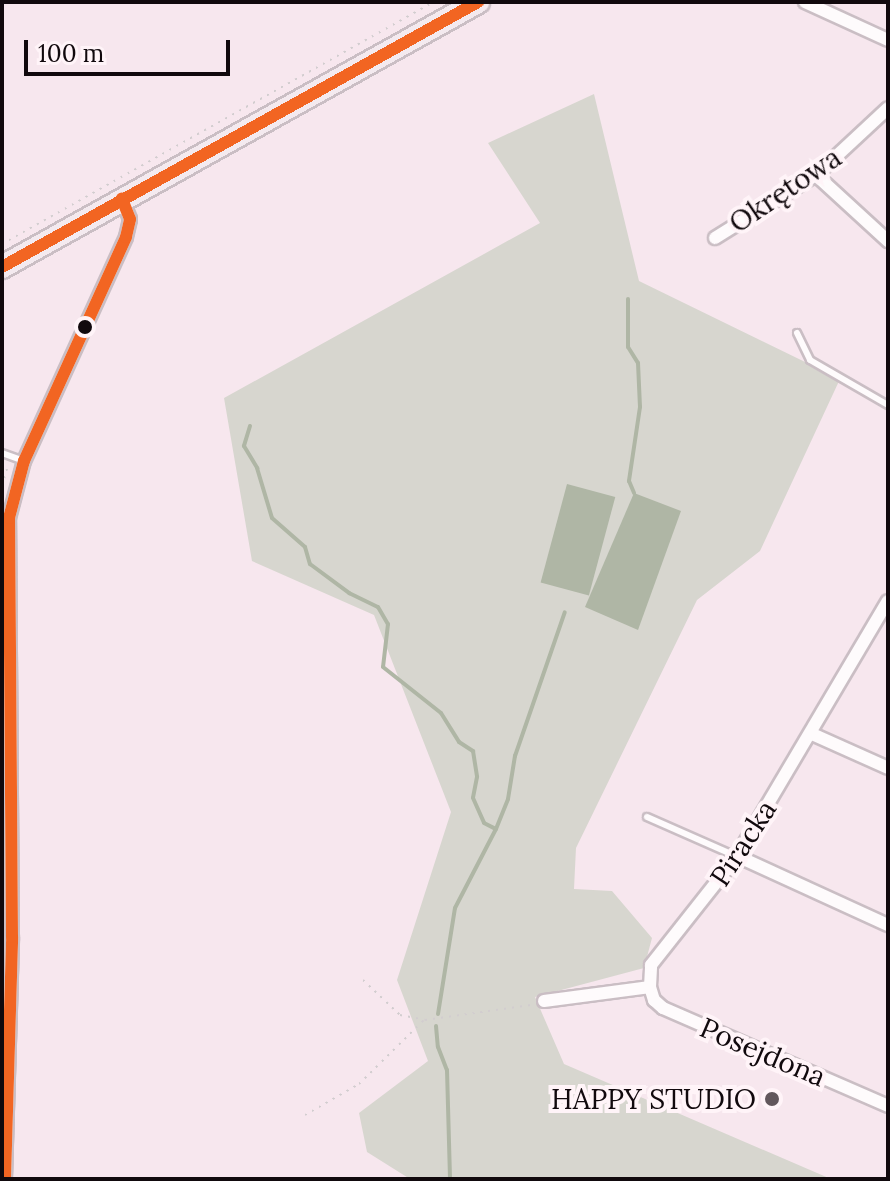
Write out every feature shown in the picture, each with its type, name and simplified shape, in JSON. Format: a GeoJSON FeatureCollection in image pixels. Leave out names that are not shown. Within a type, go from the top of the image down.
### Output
{"type":"FeatureCollection","features":[{"type":"Feature","properties":{"kind":"highway"},"geometry":{"type":"LineString","coordinates":[[2,267],[478,2]]}},
{"type":"Feature","properties":{"kind":"street"},"geometry":{"type":"LineString","coordinates":[[805,2],[888,40]]}},
{"type":"Feature","properties":{"kind":"street","name":"Okrętowa"},"geometry":{"type":"LineString","coordinates":[[715,238],[816,175],[888,108]]}},
{"type":"Feature","properties":{"kind":"street"},"geometry":{"type":"LineString","coordinates":[[816,175],[888,241]]}},
{"type":"Feature","properties":{"kind":"street"},"geometry":{"type":"LineString","coordinates":[[5,1179],[6,1041],[11,993],[7,866],[9,518],[24,461],[126,237],[130,219],[122,199]]}},
{"type":"Feature","properties":{"kind":"street","name":"Piracka"},"geometry":{"type":"LineString","coordinates":[[650,987],[648,977],[657,956],[671,943],[737,856],[888,601]]}},
{"type":"Feature","properties":{"kind":"street"},"geometry":{"type":"LineString","coordinates":[[812,734],[888,768]]}},
{"type":"Feature","properties":{"kind":"street"},"geometry":{"type":"LineString","coordinates":[[737,856],[888,925]]}},
{"type":"Feature","properties":{"kind":"street"},"geometry":{"type":"LineString","coordinates":[[544,1001],[650,987]]}},
{"type":"Feature","properties":{"kind":"street","name":"Posejdona"},"geometry":{"type":"LineString","coordinates":[[650,987],[654,1000],[663,1008],[888,1106]]}},
{"type":"Feature","properties":{"kind":"lane"},"geometry":{"type":"LineString","coordinates":[[797,333],[810,360],[888,405]]}},
{"type":"Feature","properties":{"kind":"lane"},"geometry":{"type":"LineString","coordinates":[[2,453],[24,461]]}},
{"type":"Feature","properties":{"kind":"lane"},"geometry":{"type":"LineString","coordinates":[[647,817],[737,856]]}},
{"type":"Feature","properties":{"kind":"path"},"geometry":{"type":"LineString","coordinates":[[2,244],[434,2]]}},
{"type":"Feature","properties":{"kind":"path"},"geometry":{"type":"LineString","coordinates":[[363,980],[400,1015],[425,1020],[504,1011],[544,1001]]}},
{"type":"Feature","properties":{"kind":"path"},"geometry":{"type":"LineString","coordinates":[[305,1115],[359,1084],[425,1020]]}},
{"type":"Feature","properties":{"kind":"shaded area"},"geometry":{"type":"Polygon","coordinates":[[[594,94],[639,281],[840,379],[760,551],[697,600],[576,848],[574,889],[612,891],[652,938],[644,968],[535,997],[564,1064],[831,1179],[410,1179],[367,1152],[359,1113],[428,1061],[397,980],[451,812],[374,615],[252,561],[224,398],[540,223],[488,143],[594,94]]]}},
{"type":"Feature","properties":{"kind":"shaded area"},"geometry":{"type":"Polygon","coordinates":[[[567,484],[615,497],[589,595],[541,583],[567,484]]]}},
{"type":"Feature","properties":{"kind":"shaded area"},"geometry":{"type":"Polygon","coordinates":[[[634,493],[681,511],[638,630],[585,607],[634,493]]]}},
{"type":"Feature","properties":{"kind":"waterway"},"geometry":{"type":"LineString","coordinates":[[628,299],[628,347],[638,363],[640,407],[629,481],[634,493]]}},
{"type":"Feature","properties":{"kind":"waterway"},"geometry":{"type":"LineString","coordinates":[[250,426],[244,446],[257,468],[272,518],[305,547],[310,564],[349,593],[378,607],[388,624],[383,667],[441,713],[459,742],[473,751],[477,777],[473,798],[484,823],[496,829]]}},
{"type":"Feature","properties":{"kind":"waterway"},"geometry":{"type":"LineString","coordinates":[[438,1014],[455,908],[508,799],[515,756],[565,612]]}},
{"type":"Feature","properties":{"kind":"waterway"},"geometry":{"type":"LineString","coordinates":[[436,1026],[438,1047],[447,1070],[450,1179]]}},
{"type":"Feature","properties":{"kind":"transit line"},"geometry":{"type":"LineString","coordinates":[[2,267],[478,2]]}},
{"type":"Feature","properties":{"kind":"transit line"},"geometry":{"type":"LineString","coordinates":[[5,1179],[12,937],[9,518],[24,461],[126,237],[130,219],[122,199]]}},
{"type":"Feature","properties":{"kind":"place","name":"HAPPY STUDIO"},"geometry":{"type":"Point","coordinates":[772,1099]}}]}
